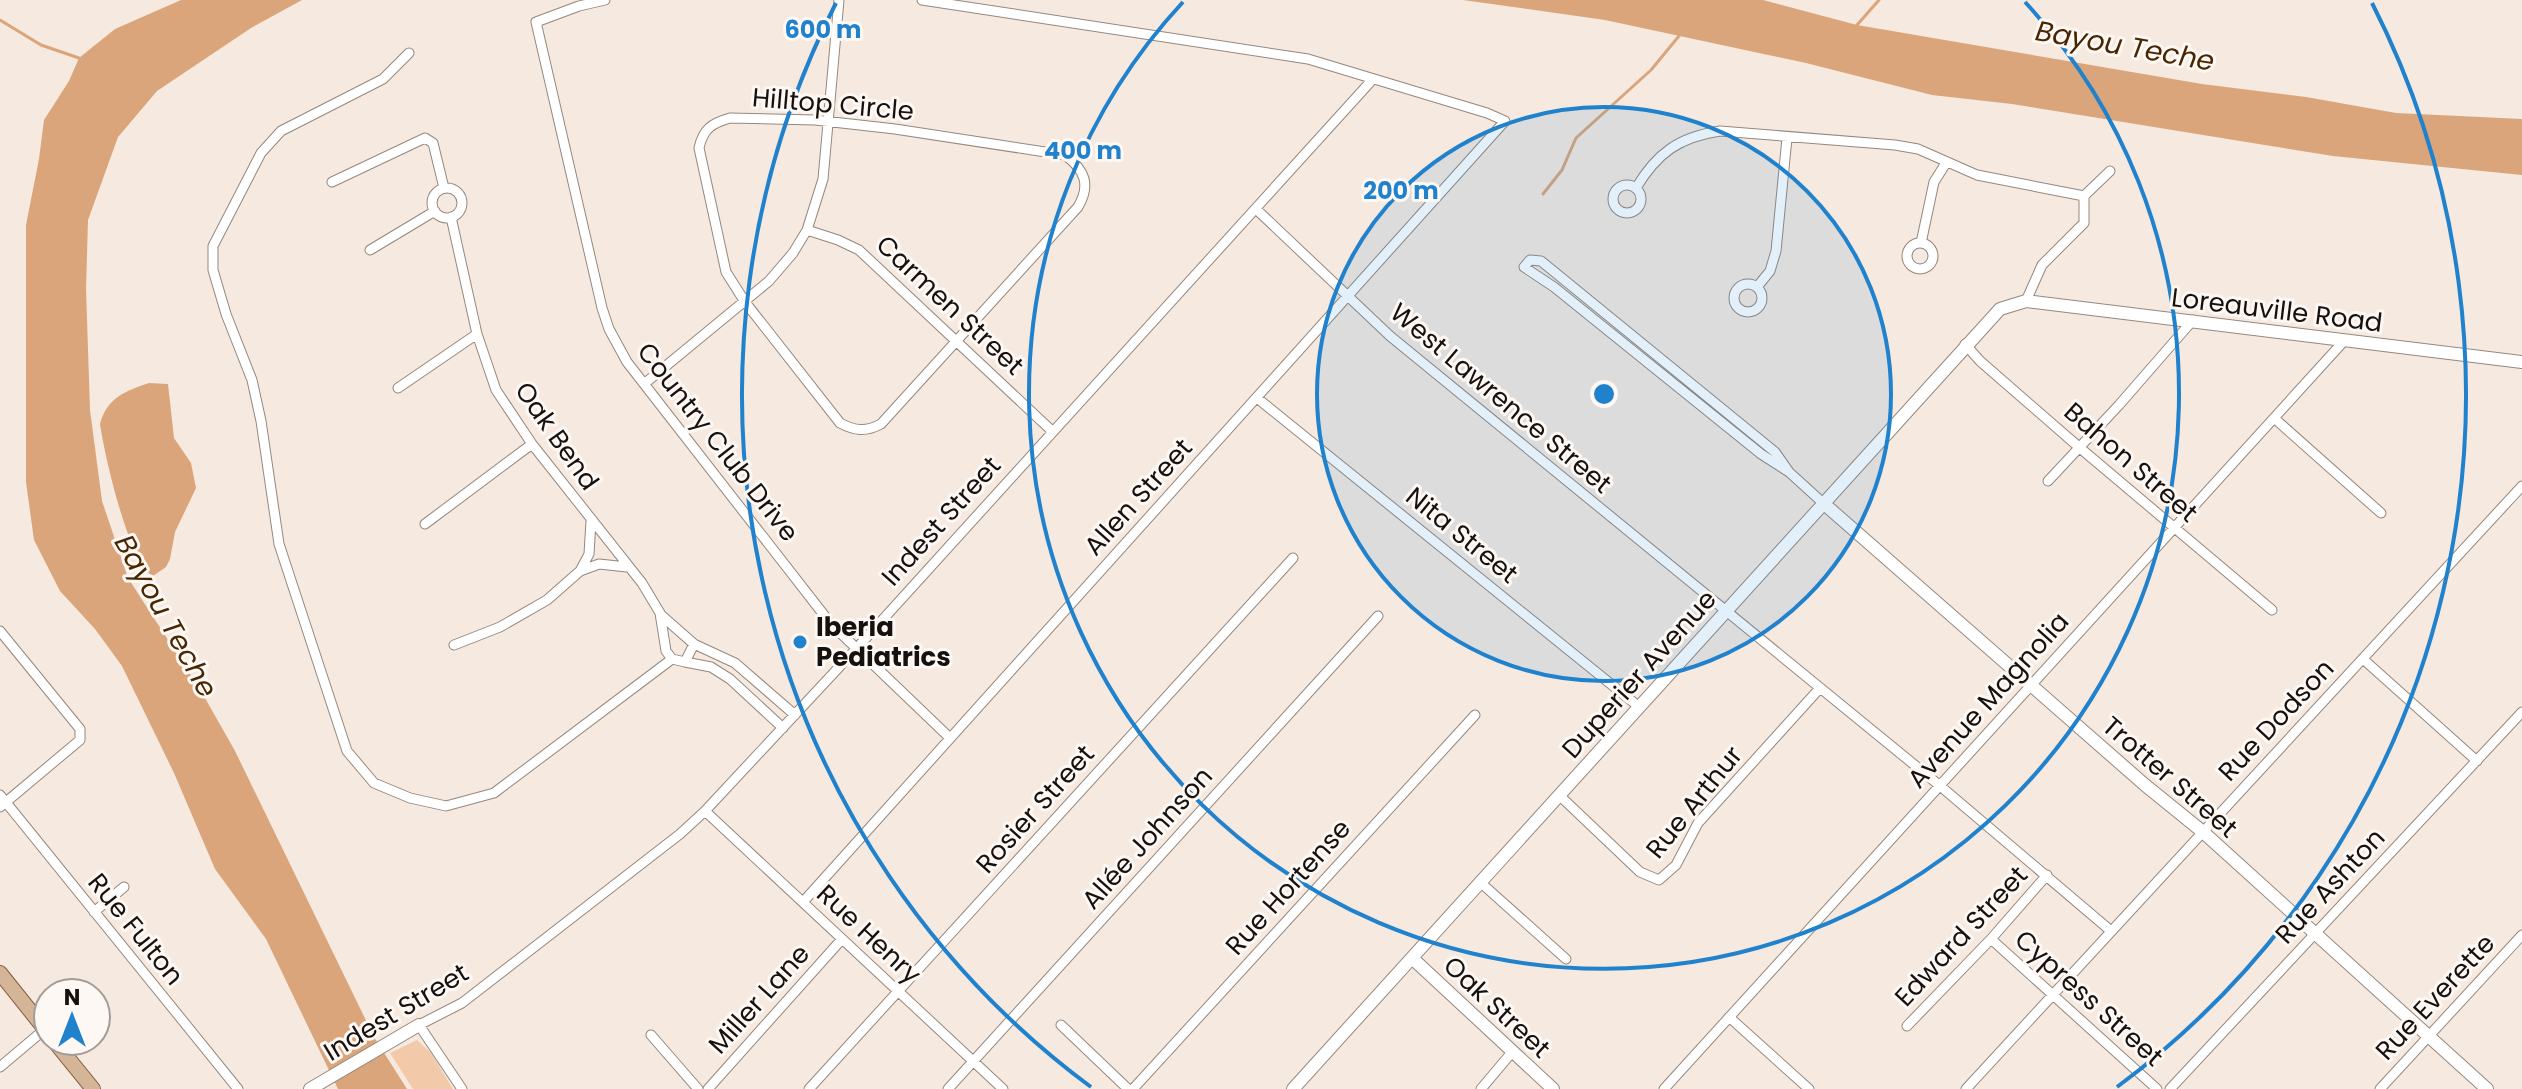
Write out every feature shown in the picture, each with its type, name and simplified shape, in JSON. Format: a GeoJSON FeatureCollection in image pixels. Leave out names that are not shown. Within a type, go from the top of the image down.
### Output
{"type":"FeatureCollection","features":[{"type":"Feature","properties":{"kind":"main road","name":"Loreauville Road"},"geometry":{"type":"LineString","coordinates":[[2026,301],[2522,362]]}},
{"type":"Feature","properties":{"kind":"main road","name":"Duperier Avenue"},"geometry":{"type":"LineString","coordinates":[[1293,1089],[1965,344],[2000,309],[2026,301]]}},
{"type":"Feature","properties":{"kind":"main road","name":"Trotter Street"},"geometry":{"type":"LineString","coordinates":[[1822,502],[2203,832],[2487,1089]]}},
{"type":"Feature","properties":{"kind":"main road","name":"Oak Street"},"geometry":{"type":"LineString","coordinates":[[1412,958],[1553,1089]]}},
{"type":"Feature","properties":{"kind":"main road"},"geometry":{"type":"LineString","coordinates":[[0,973],[32,1013]]}},
{"type":"Feature","properties":{"kind":"main road","name":"Indest Street"},"geometry":{"type":"LineString","coordinates":[[310,1089],[419,1025]]}},
{"type":"Feature","properties":{"kind":"main road"},"geometry":{"type":"LineString","coordinates":[[67,1057],[93,1089]]}},
{"type":"Feature","properties":{"kind":"street","name":"Country Club Drive"},"geometry":{"type":"LineString","coordinates":[[605,0],[536,22],[602,308],[620,351],[831,624],[950,738]]}},
{"type":"Feature","properties":{"kind":"street"},"geometry":{"type":"LineString","coordinates":[[644,384],[769,281],[793,253],[807,230],[823,179],[839,0]]}},
{"type":"Feature","properties":{"kind":"street"},"geometry":{"type":"LineString","coordinates":[[922,0],[1308,59],[1373,79]]}},
{"type":"Feature","properties":{"kind":"street"},"geometry":{"type":"LineString","coordinates":[[409,53],[383,79],[281,131],[261,153],[213,246],[213,270],[226,314],[252,380],[279,544],[347,751],[374,783],[410,798],[446,806],[494,793],[672,659],[711,667],[730,679],[783,728]]}},
{"type":"Feature","properties":{"kind":"street","name":"Allen Street"},"geometry":{"type":"LineString","coordinates":[[803,902],[1505,121],[1373,79]]}},
{"type":"Feature","properties":{"kind":"street","name":"Indest Street"},"geometry":{"type":"LineString","coordinates":[[419,1025],[462,1003],[680,834],[705,811],[1373,79]]}},
{"type":"Feature","properties":{"kind":"street","name":"Hilltop Circle"},"geometry":{"type":"LineString","coordinates":[[730,118],[828,121],[895,129],[1065,155],[1083,172],[1086,184],[1078,207],[881,424],[871,429],[850,429],[840,423],[745,302],[726,272],[699,159],[702,135],[713,123],[730,118]]}},
{"type":"Feature","properties":{"kind":"street"},"geometry":{"type":"LineString","coordinates":[[1636,188],[1657,159],[1675,144],[1697,134],[1720,131],[1918,149],[1977,175],[2084,196]]}},
{"type":"Feature","properties":{"kind":"street"},"geometry":{"type":"LineString","coordinates":[[332,182],[425,138],[433,143],[444,188],[433,200],[435,211],[451,217]]}},
{"type":"Feature","properties":{"kind":"street"},"geometry":{"type":"LineString","coordinates":[[1757,287],[1770,271],[1776,251],[1787,138]]}},
{"type":"Feature","properties":{"kind":"street"},"geometry":{"type":"LineString","coordinates":[[1921,243],[1934,182],[1946,163]]}},
{"type":"Feature","properties":{"kind":"street"},"geometry":{"type":"LineString","coordinates":[[2026,301],[2042,265],[2084,223],[2084,196],[2110,171]]}},
{"type":"Feature","properties":{"kind":"street","name":"Oak Bend"},"geometry":{"type":"LineString","coordinates":[[444,188],[455,190],[462,200],[460,211],[451,217],[477,334],[496,390],[532,444],[642,583],[660,613],[694,644],[735,663],[795,715]]}},
{"type":"Feature","properties":{"kind":"street","name":"West Lawrence Street"},"geometry":{"type":"LineString","coordinates":[[1256,209],[1402,346],[1939,785],[2111,931]]}},
{"type":"Feature","properties":{"kind":"street"},"geometry":{"type":"LineString","coordinates":[[370,250],[435,211]]}},
{"type":"Feature","properties":{"kind":"street","name":"Carmen Street"},"geometry":{"type":"LineString","coordinates":[[807,230],[859,250],[1052,431]]}},
{"type":"Feature","properties":{"kind":"street"},"geometry":{"type":"LineString","coordinates":[[1576,298],[1524,267],[1530,260],[1541,261],[1576,298],[1660,367],[1750,438],[1775,452],[1789,472],[1822,502]]}},
{"type":"Feature","properties":{"kind":"street"},"geometry":{"type":"LineString","coordinates":[[2048,481],[2193,320]]}},
{"type":"Feature","properties":{"kind":"street"},"geometry":{"type":"LineString","coordinates":[[398,388],[477,334]]}},
{"type":"Feature","properties":{"kind":"street","name":"Avenue Magnolia"},"geometry":{"type":"LineString","coordinates":[[1664,1089],[2344,341]]}},
{"type":"Feature","properties":{"kind":"street","name":"Bahon Street"},"geometry":{"type":"LineString","coordinates":[[1965,344],[1980,361],[2080,448],[2272,610]]}},
{"type":"Feature","properties":{"kind":"street","name":"Nita Street"},"geometry":{"type":"LineString","coordinates":[[1257,398],[1638,706]]}},
{"type":"Feature","properties":{"kind":"street"},"geometry":{"type":"LineString","coordinates":[[2274,418],[2381,513]]}},
{"type":"Feature","properties":{"kind":"street"},"geometry":{"type":"LineString","coordinates":[[425,524],[532,444]]}},
{"type":"Feature","properties":{"kind":"street","name":"Rue Dodson"},"geometry":{"type":"LineString","coordinates":[[1966,1089],[2522,486]]}},
{"type":"Feature","properties":{"kind":"street"},"geometry":{"type":"LineString","coordinates":[[580,571],[589,554],[591,521]]}},
{"type":"Feature","properties":{"kind":"street","name":"Rosier Street"},"geometry":{"type":"LineString","coordinates":[[809,1089],[1293,558]]}},
{"type":"Feature","properties":{"kind":"street"},"geometry":{"type":"LineString","coordinates":[[454,645],[500,627],[535,607],[580,571],[599,564],[627,567]]}},
{"type":"Feature","properties":{"kind":"street","name":"Oak Bend"},"geometry":{"type":"LineString","coordinates":[[660,613],[666,651],[672,659]]}},
{"type":"Feature","properties":{"kind":"street","name":"Allée Johnson"},"geometry":{"type":"LineString","coordinates":[[948,1089],[1378,616]]}},
{"type":"Feature","properties":{"kind":"street"},"geometry":{"type":"LineString","coordinates":[[0,631],[80,729],[80,740],[2,802]]}},
{"type":"Feature","properties":{"kind":"street"},"geometry":{"type":"LineString","coordinates":[[685,662],[694,644]]}},
{"type":"Feature","properties":{"kind":"street"},"geometry":{"type":"LineString","coordinates":[[2363,659],[2477,761]]}},
{"type":"Feature","properties":{"kind":"street","name":"Rue Arthur"},"geometry":{"type":"LineString","coordinates":[[1559,795],[1640,872],[1659,880],[1676,865],[1698,823],[1820,688]]}},
{"type":"Feature","properties":{"kind":"street","name":"Rue Ashton"},"geometry":{"type":"LineString","coordinates":[[2170,1089],[2522,712]]}},
{"type":"Feature","properties":{"kind":"street","name":"Rue Hortense"},"geometry":{"type":"LineString","coordinates":[[1130,1089],[1475,715]]}},
{"type":"Feature","properties":{"kind":"street","name":"Rue Fulton"},"geometry":{"type":"LineString","coordinates":[[2,802],[238,1089]]}},
{"type":"Feature","properties":{"kind":"street","name":"Rue Henry"},"geometry":{"type":"LineString","coordinates":[[705,811],[1003,1089]]}},
{"type":"Feature","properties":{"kind":"street","name":"Edward Street"},"geometry":{"type":"LineString","coordinates":[[1907,1026],[1991,939],[2047,875]]}},
{"type":"Feature","properties":{"kind":"street"},"geometry":{"type":"LineString","coordinates":[[1480,882],[1566,959]]}},
{"type":"Feature","properties":{"kind":"street"},"geometry":{"type":"LineString","coordinates":[[94,912],[124,887]]}},
{"type":"Feature","properties":{"kind":"street","name":"Rue Everette"},"geometry":{"type":"LineString","coordinates":[[2380,1089],[2522,935]]}},
{"type":"Feature","properties":{"kind":"street","name":"Miller Lane"},"geometry":{"type":"LineString","coordinates":[[708,1089],[842,939]]}},
{"type":"Feature","properties":{"kind":"street","name":"Cypress Street"},"geometry":{"type":"LineString","coordinates":[[1991,939],[2157,1089]]}},
{"type":"Feature","properties":{"kind":"street"},"geometry":{"type":"LineString","coordinates":[[1729,1017],[1809,1089]]}},
{"type":"Feature","properties":{"kind":"street"},"geometry":{"type":"LineString","coordinates":[[419,1025],[462,1089]]}},
{"type":"Feature","properties":{"kind":"street"},"geometry":{"type":"LineString","coordinates":[[1061,1025],[1130,1089]]}},
{"type":"Feature","properties":{"kind":"street"},"geometry":{"type":"LineString","coordinates":[[651,1035],[698,1089]]}},
{"type":"Feature","properties":{"kind":"street"},"geometry":{"type":"LineString","coordinates":[[0,1067],[32,1045]]}},
{"type":"Feature","properties":{"kind":"street"},"geometry":{"type":"LineString","coordinates":[[1481,1089],[1513,1051]]}},
{"type":"Feature","properties":{"kind":"shaded area"},"geometry":{"type":"Polygon","coordinates":[[[181,0],[302,0],[251,28],[157,91],[118,137],[88,220],[86,289],[90,410],[102,501],[128,578],[201,691],[235,751],[374,1037],[407,1089],[338,1089],[266,939],[215,869],[174,773],[122,666],[95,629],[60,591],[34,540],[26,482],[26,225],[44,120],[69,81],[79,58],[115,29],[181,0]]]}},
{"type":"Feature","properties":{"kind":"shaded area"},"geometry":{"type":"Polygon","coordinates":[[[1463,0],[1763,0],[1857,25],[2202,84],[2306,97],[2396,113],[2522,119],[2522,175],[2333,156],[2012,104],[1932,95],[1806,63],[1605,20],[1463,0]]]}},
{"type":"Feature","properties":{"kind":"shaded area"},"geometry":{"type":"Polygon","coordinates":[[[149,383],[168,384],[174,438],[191,463],[196,488],[175,532],[170,559],[166,567],[153,576],[144,567],[127,530],[112,482],[100,424],[112,402],[132,389],[149,383]]]}},
{"type":"Feature","properties":{"kind":"shaded area"},"geometry":{"type":"Polygon","coordinates":[[[417,1040],[431,1053],[453,1089],[413,1089],[390,1053],[417,1040]]]}},
{"type":"Feature","properties":{"kind":"waterway"},"geometry":{"type":"LineString","coordinates":[[1857,25],[1879,0]]}},
{"type":"Feature","properties":{"kind":"waterway"},"geometry":{"type":"LineString","coordinates":[[0,20],[41,45],[79,58]]}},
{"type":"Feature","properties":{"kind":"waterway"},"geometry":{"type":"LineString","coordinates":[[1543,194],[1562,170],[1576,138],[1651,70],[1679,36]]}},
{"type":"Feature","properties":{"kind":"place","name":"Iberia Pediatrics"},"geometry":{"type":"Point","coordinates":[800,642]}},
{"type":"Feature","properties":{"kind":"water label","name":"Bayou Teche"},"geometry":{"type":"Point","coordinates":[2125,46]}},
{"type":"Feature","properties":{"kind":"water label","name":"Bayou Teche"},"geometry":{"type":"Point","coordinates":[166,616]}}]}
